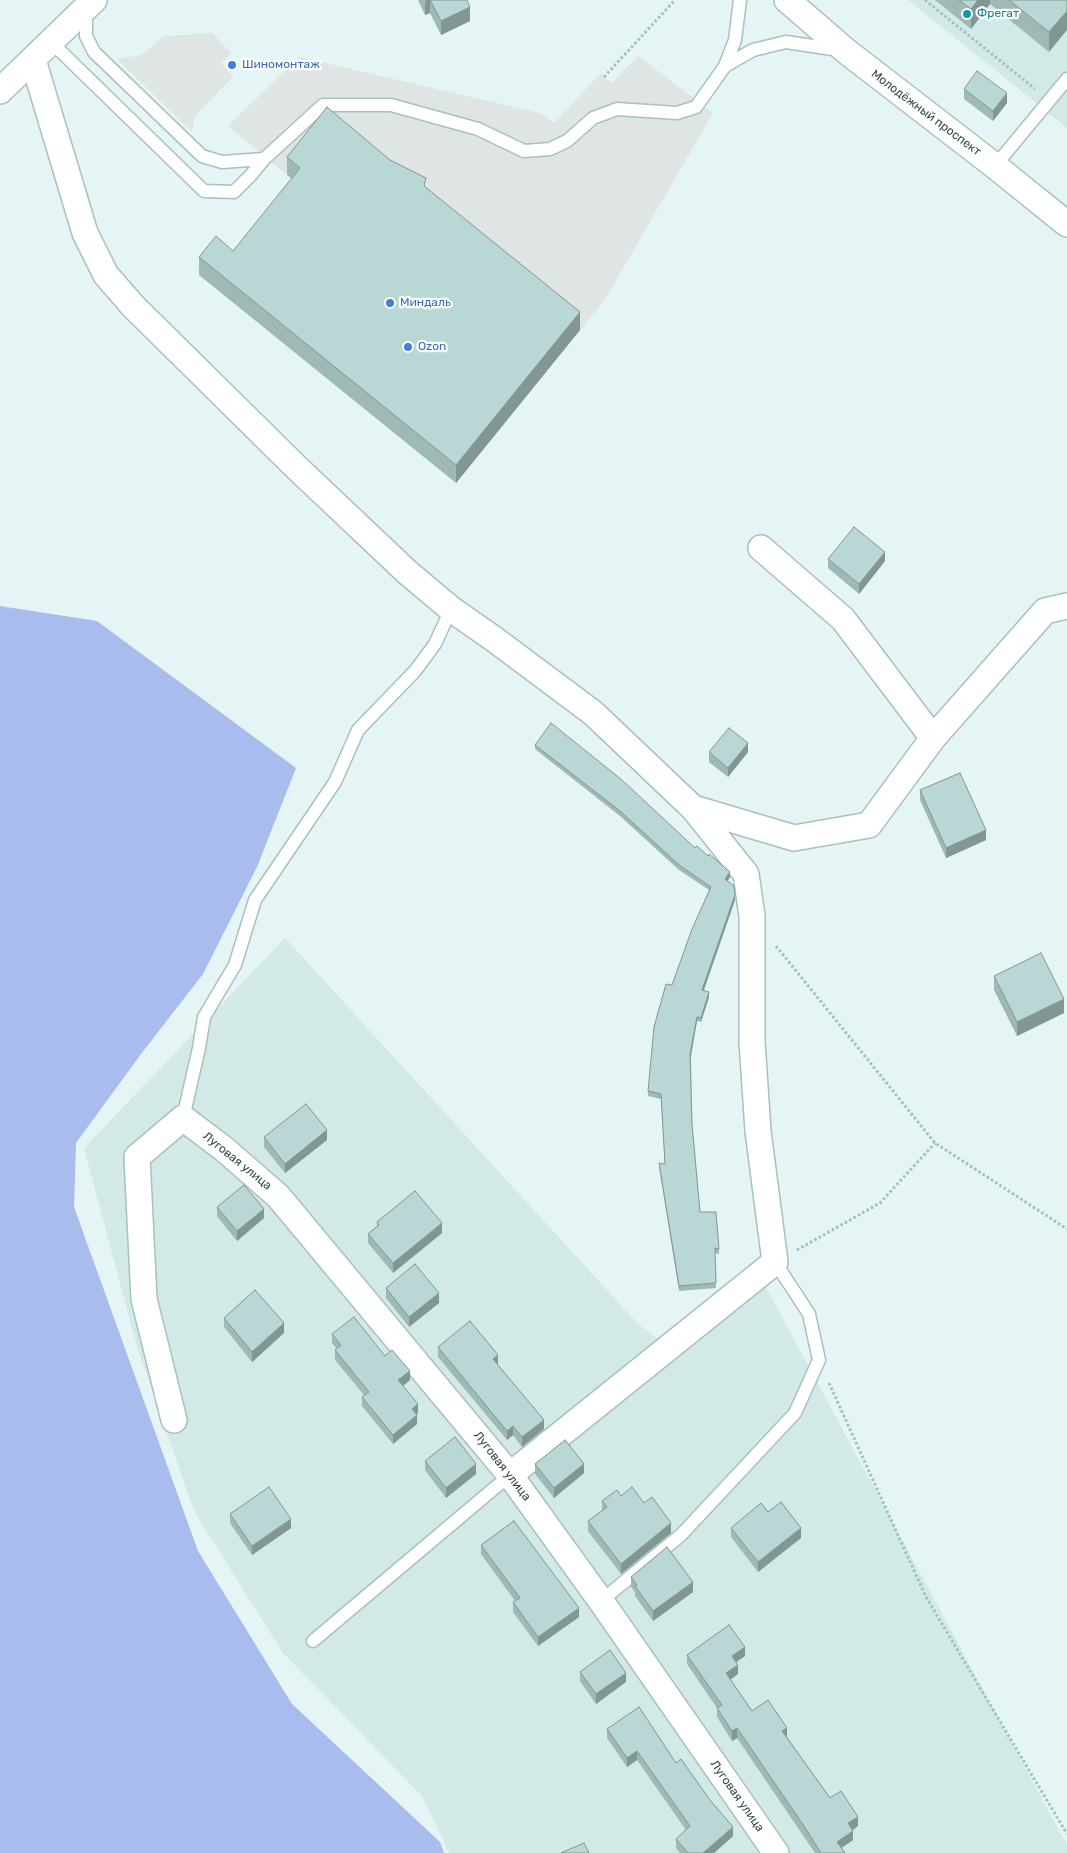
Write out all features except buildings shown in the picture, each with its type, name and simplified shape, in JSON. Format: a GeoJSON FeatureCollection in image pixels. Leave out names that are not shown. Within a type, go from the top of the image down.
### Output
{"type":"FeatureCollection","features":[{"type":"Feature","properties":{"kind":"street","name":"Молодёжный проспект"},"geometry":{"type":"LineString","coordinates":[[787,0],[846,52],[996,166],[1067,224]]}},
{"type":"Feature","properties":{"kind":"street"},"geometry":{"type":"LineString","coordinates":[[0,91],[90,4]]}},
{"type":"Feature","properties":{"kind":"street"},"geometry":{"type":"LineString","coordinates":[[33,60],[85,234],[106,275],[133,306],[296,467],[407,572],[451,609],[593,714],[693,808],[746,874],[752,916],[752,1042],[758,1132],[775,1262],[510,1475]]}},
{"type":"Feature","properties":{"kind":"street"},"geometry":{"type":"LineString","coordinates":[[761,548],[843,619],[934,738]]}},
{"type":"Feature","properties":{"kind":"street"},"geometry":{"type":"LineString","coordinates":[[693,808],[794,838],[869,825],[934,738],[1045,611],[1067,606]]}},
{"type":"Feature","properties":{"kind":"street"},"geometry":{"type":"LineString","coordinates":[[174,1420],[144,1299],[137,1157],[183,1118]]}},
{"type":"Feature","properties":{"kind":"street","name":"Луговая улица"},"geometry":{"type":"LineString","coordinates":[[183,1118],[224,1149],[278,1196],[510,1475],[601,1601],[776,1853]]}},
{"type":"Feature","properties":{"kind":"lane"},"geometry":{"type":"LineString","coordinates":[[51,42],[204,191],[234,192],[264,159],[323,106],[391,105],[478,129],[524,151],[550,150],[567,141],[593,118],[617,109],[677,113],[696,107],[725,66],[735,40],[740,0]]}},
{"type":"Feature","properties":{"kind":"lane"},"geometry":{"type":"LineString","coordinates":[[90,4],[86,36],[94,52],[202,156],[222,162],[264,159]]}},
{"type":"Feature","properties":{"kind":"lane"},"geometry":{"type":"LineString","coordinates":[[725,66],[753,50],[786,42],[846,52]]}},
{"type":"Feature","properties":{"kind":"lane"},"geometry":{"type":"LineString","coordinates":[[996,166],[1067,79]]}},
{"type":"Feature","properties":{"kind":"lane"},"geometry":{"type":"LineString","coordinates":[[183,1118],[196,1064],[204,1017],[235,965],[255,900],[335,782],[358,730],[415,672],[436,644],[451,609]]}},
{"type":"Feature","properties":{"kind":"lane"},"geometry":{"type":"LineString","coordinates":[[601,1601],[681,1535],[795,1413],[818,1360],[809,1314],[775,1262]]}},
{"type":"Feature","properties":{"kind":"lane"},"geometry":{"type":"LineString","coordinates":[[312,1641],[510,1475]]}},
{"type":"Feature","properties":{"kind":"path"},"geometry":{"type":"LineString","coordinates":[[604,77],[675,0]]}},
{"type":"Feature","properties":{"kind":"path"},"geometry":{"type":"LineString","coordinates":[[925,0],[1049,101]]}},
{"type":"Feature","properties":{"kind":"path"},"geometry":{"type":"LineString","coordinates":[[752,916],[935,1143],[1067,1230]]}},
{"type":"Feature","properties":{"kind":"path"},"geometry":{"type":"LineString","coordinates":[[775,1262],[880,1203],[935,1143]]}},
{"type":"Feature","properties":{"kind":"path"},"geometry":{"type":"LineString","coordinates":[[818,1360],[926,1597],[1067,1834]]}},
{"type":"Feature","properties":{"kind":"shaded area"},"geometry":{"type":"Polygon","coordinates":[[[908,0],[1067,0],[1067,128],[908,0]]]}},
{"type":"Feature","properties":{"kind":"shaded area"},"geometry":{"type":"Polygon","coordinates":[[[212,33],[231,53],[221,63],[233,77],[195,116],[192,132],[117,59],[142,55],[164,36],[212,33]]]}},
{"type":"Feature","properties":{"kind":"shaded area"},"geometry":{"type":"Polygon","coordinates":[[[638,56],[713,113],[604,301],[580,330],[327,126],[287,175],[228,126],[299,57],[540,113],[554,123],[600,74],[612,83],[638,56]]]}},
{"type":"Feature","properties":{"kind":"shaded area"},"geometry":{"type":"Polygon","coordinates":[[[0,606],[97,621],[296,768],[257,867],[203,974],[141,1054],[76,1143],[74,1207],[198,1551],[292,1704],[440,1842],[444,1853],[0,1853],[0,606]]]}},
{"type":"Feature","properties":{"kind":"shaded area"},"geometry":{"type":"Polygon","coordinates":[[[285,938],[639,1325],[671,1348],[763,1282],[1067,1845],[1067,1853],[449,1853],[422,1796],[283,1653],[194,1511],[137,1347],[84,1148],[285,938]]]}},
{"type":"Feature","properties":{"kind":"place","name":"Фрегат"},"geometry":{"type":"Point","coordinates":[967,14]}},
{"type":"Feature","properties":{"kind":"place","name":"Шиномонтаж"},"geometry":{"type":"Point","coordinates":[232,65]}},
{"type":"Feature","properties":{"kind":"place","name":"Миндаль"},"geometry":{"type":"Point","coordinates":[390,303]}},
{"type":"Feature","properties":{"kind":"place","name":"Ozon"},"geometry":{"type":"Point","coordinates":[408,347]}}]}
